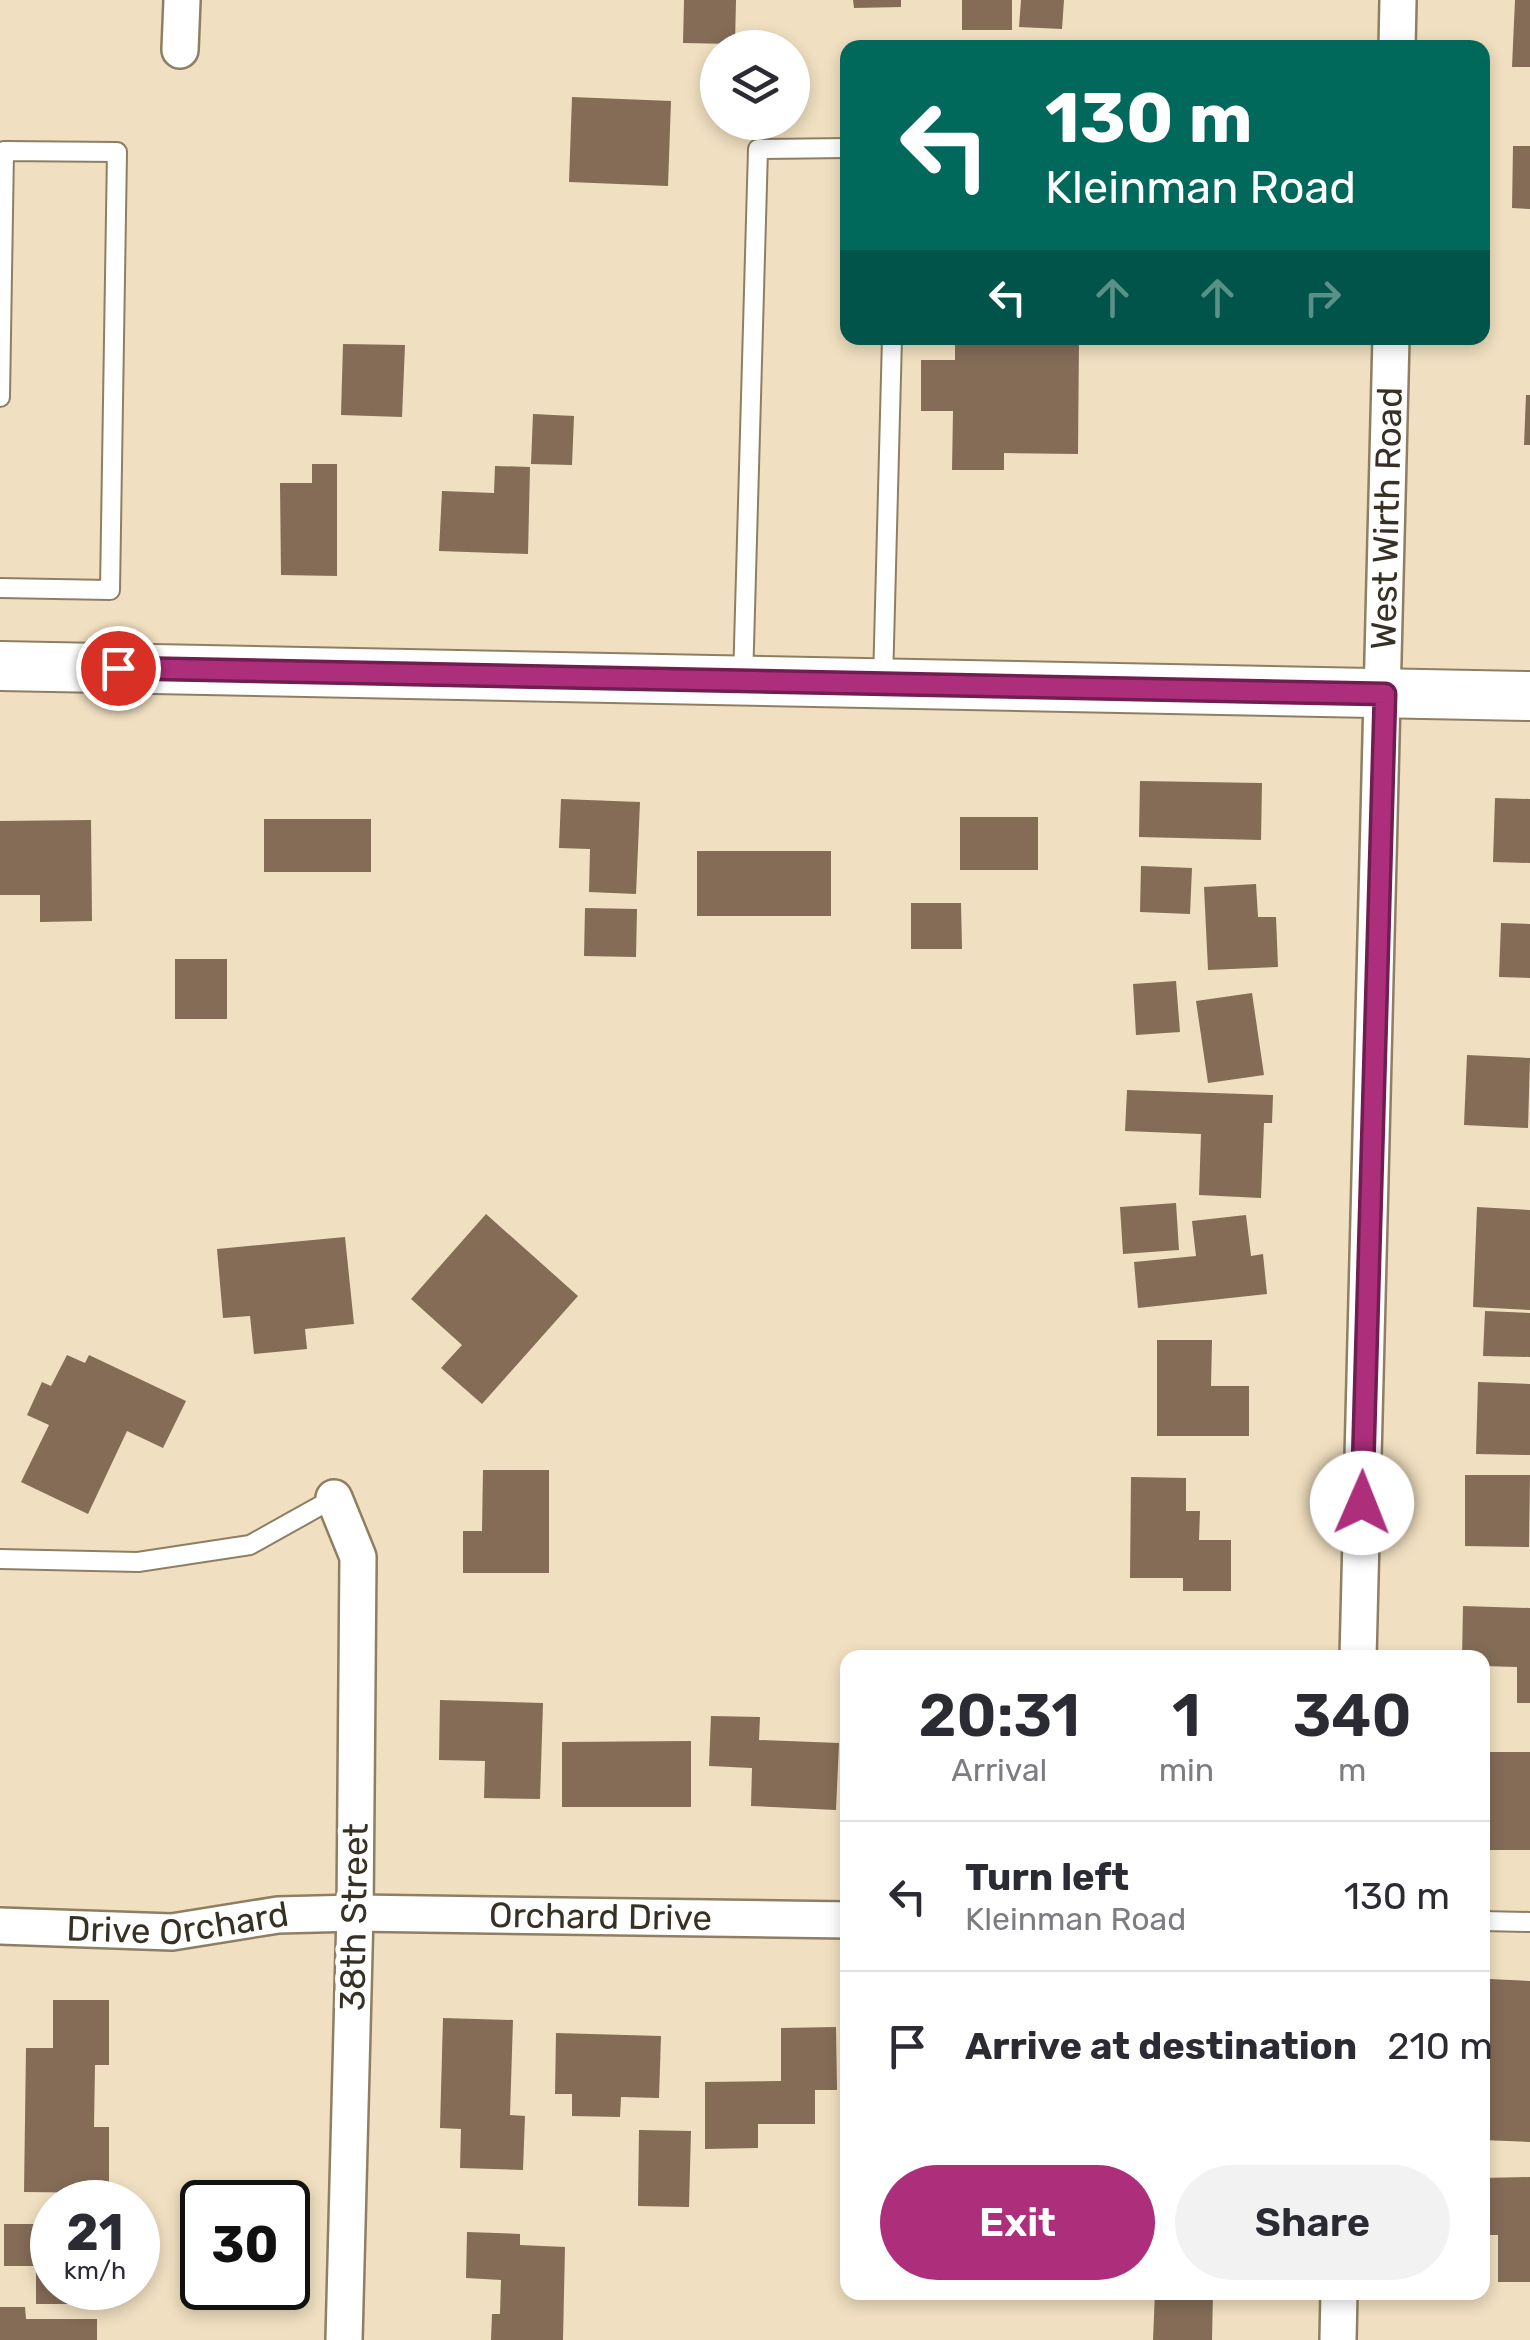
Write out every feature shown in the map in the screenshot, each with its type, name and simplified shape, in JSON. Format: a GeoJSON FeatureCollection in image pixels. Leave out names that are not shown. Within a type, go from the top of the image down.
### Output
{"type":"FeatureCollection","features":[{"type":"Feature","properties":{"kind":"street"},"geometry":{"type":"LineString","coordinates":[[180,50],[182,0]]}},
{"type":"Feature","properties":{"kind":"street"},"geometry":{"type":"LineString","coordinates":[[1397,40],[1398,0]]}},
{"type":"Feature","properties":{"kind":"street","name":"West Wirth Road"},"geometry":{"type":"LineString","coordinates":[[1358,1650],[1392,345]]}},
{"type":"Feature","properties":{"kind":"street"},"geometry":{"type":"LineString","coordinates":[[0,666],[1530,696]]}},
{"type":"Feature","properties":{"kind":"street","name":"38th Street"},"geometry":{"type":"LineString","coordinates":[[334,1498],[358,1557],[355,1913],[344,2340]]}},
{"type":"Feature","properties":{"kind":"street","name":"Orchard Drive"},"geometry":{"type":"LineString","coordinates":[[355,1913],[840,1920]]}},
{"type":"Feature","properties":{"kind":"street","name":"Drive Orchard"},"geometry":{"type":"LineString","coordinates":[[0,1926],[172,1932],[278,1914],[355,1913]]}},
{"type":"Feature","properties":{"kind":"street"},"geometry":{"type":"LineString","coordinates":[[1338,2340],[1340,2300]]}},
{"type":"Feature","properties":{"kind":"lane"},"geometry":{"type":"LineString","coordinates":[[744,681],[758,148],[840,148]]}},
{"type":"Feature","properties":{"kind":"lane"},"geometry":{"type":"LineString","coordinates":[[0,397],[4,150],[116,152],[110,590],[0,588]]}},
{"type":"Feature","properties":{"kind":"lane"},"geometry":{"type":"LineString","coordinates":[[883,684],[892,345]]}},
{"type":"Feature","properties":{"kind":"lane"},"geometry":{"type":"LineString","coordinates":[[0,1558],[138,1562],[250,1546],[334,1498]]}},
{"type":"Feature","properties":{"kind":"lane"},"geometry":{"type":"LineString","coordinates":[[1490,1920],[1530,1922]]}},
{"type":"Feature","properties":{"kind":"building"},"geometry":{"type":"Polygon","coordinates":[[[684,0],[736,0],[735,30],[700,30],[700,43],[683,43],[684,0]]]}},
{"type":"Feature","properties":{"kind":"building"},"geometry":{"type":"Polygon","coordinates":[[[853,0],[901,0],[901,7],[854,8],[853,0]]]}},
{"type":"Feature","properties":{"kind":"building"},"geometry":{"type":"Polygon","coordinates":[[[962,0],[1012,0],[1012,30],[962,30],[962,0]]]}},
{"type":"Feature","properties":{"kind":"building"},"geometry":{"type":"Polygon","coordinates":[[[1021,0],[1064,0],[1062,29],[1019,27],[1021,0]]]}},
{"type":"Feature","properties":{"kind":"building"},"geometry":{"type":"Polygon","coordinates":[[[1515,0],[1530,0],[1530,67],[1512,67],[1515,0]]]}},
{"type":"Feature","properties":{"kind":"building"},"geometry":{"type":"Polygon","coordinates":[[[572,97],[671,101],[668,186],[569,182],[572,97]]]}},
{"type":"Feature","properties":{"kind":"building"},"geometry":{"type":"Polygon","coordinates":[[[1513,146],[1530,146],[1530,209],[1512,208],[1513,146]]]}},
{"type":"Feature","properties":{"kind":"building"},"geometry":{"type":"Polygon","coordinates":[[[343,344],[405,345],[402,417],[341,415],[343,344]]]}},
{"type":"Feature","properties":{"kind":"building"},"geometry":{"type":"Polygon","coordinates":[[[955,345],[1079,345],[1078,454],[1004,453],[1004,470],[952,470],[953,411],[921,411],[921,360],[955,360],[955,345]]]}},
{"type":"Feature","properties":{"kind":"building"},"geometry":{"type":"Polygon","coordinates":[[[1526,395],[1530,395],[1530,445],[1524,445],[1526,395]]]}},
{"type":"Feature","properties":{"kind":"building"},"geometry":{"type":"Polygon","coordinates":[[[533,414],[574,416],[572,465],[531,464],[533,414]]]}},
{"type":"Feature","properties":{"kind":"building"},"geometry":{"type":"Polygon","coordinates":[[[312,464],[337,464],[337,576],[281,575],[280,483],[312,483],[312,464]]]}},
{"type":"Feature","properties":{"kind":"building"},"geometry":{"type":"Polygon","coordinates":[[[495,466],[530,467],[528,554],[439,551],[442,491],[494,493],[495,466]]]}},
{"type":"Feature","properties":{"kind":"building"},"geometry":{"type":"Polygon","coordinates":[[[1140,781],[1262,783],[1261,840],[1139,837],[1140,781]]]}},
{"type":"Feature","properties":{"kind":"building"},"geometry":{"type":"Polygon","coordinates":[[[1495,798],[1530,799],[1530,863],[1493,862],[1495,798]]]}},
{"type":"Feature","properties":{"kind":"building"},"geometry":{"type":"Polygon","coordinates":[[[561,799],[640,802],[636,894],[589,892],[590,849],[559,848],[561,799]]]}},
{"type":"Feature","properties":{"kind":"building"},"geometry":{"type":"Polygon","coordinates":[[[960,817],[1038,817],[1038,870],[960,870],[960,817]]]}},
{"type":"Feature","properties":{"kind":"building"},"geometry":{"type":"Polygon","coordinates":[[[264,819],[371,819],[371,872],[264,872],[264,819]]]}},
{"type":"Feature","properties":{"kind":"building"},"geometry":{"type":"Polygon","coordinates":[[[91,820],[92,921],[40,922],[40,895],[0,895],[0,821],[91,820]]]}},
{"type":"Feature","properties":{"kind":"building"},"geometry":{"type":"Polygon","coordinates":[[[697,851],[831,851],[831,916],[697,916],[697,851]]]}},
{"type":"Feature","properties":{"kind":"building"},"geometry":{"type":"Polygon","coordinates":[[[1141,866],[1192,868],[1190,914],[1140,912],[1141,866]]]}},
{"type":"Feature","properties":{"kind":"building"},"geometry":{"type":"Polygon","coordinates":[[[1256,884],[1258,917],[1276,917],[1278,967],[1208,970],[1204,887],[1256,884]]]}},
{"type":"Feature","properties":{"kind":"building"},"geometry":{"type":"Polygon","coordinates":[[[911,903],[961,903],[962,949],[911,949],[911,903]]]}},
{"type":"Feature","properties":{"kind":"building"},"geometry":{"type":"Polygon","coordinates":[[[585,908],[637,909],[636,957],[584,956],[585,908]]]}},
{"type":"Feature","properties":{"kind":"building"},"geometry":{"type":"Polygon","coordinates":[[[1501,923],[1530,924],[1530,978],[1499,977],[1501,923]]]}},
{"type":"Feature","properties":{"kind":"building"},"geometry":{"type":"Polygon","coordinates":[[[175,959],[227,959],[227,1019],[175,1019],[175,959]]]}},
{"type":"Feature","properties":{"kind":"building"},"geometry":{"type":"Polygon","coordinates":[[[1176,981],[1180,1032],[1136,1035],[1133,984],[1176,981]]]}},
{"type":"Feature","properties":{"kind":"building"},"geometry":{"type":"Polygon","coordinates":[[[1252,993],[1264,1075],[1208,1083],[1196,1001],[1252,993]]]}},
{"type":"Feature","properties":{"kind":"building"},"geometry":{"type":"Polygon","coordinates":[[[1467,1055],[1530,1058],[1528,1128],[1464,1125],[1467,1055]]]}},
{"type":"Feature","properties":{"kind":"building"},"geometry":{"type":"Polygon","coordinates":[[[1127,1090],[1273,1095],[1272,1123],[1264,1123],[1261,1198],[1199,1195],[1201,1134],[1125,1131],[1127,1090]]]}},
{"type":"Feature","properties":{"kind":"building"},"geometry":{"type":"Polygon","coordinates":[[[1176,1203],[1179,1250],[1123,1254],[1120,1207],[1176,1203]]]}},
{"type":"Feature","properties":{"kind":"building"},"geometry":{"type":"Polygon","coordinates":[[[1477,1207],[1530,1210],[1530,1310],[1473,1307],[1477,1207]]]}},
{"type":"Feature","properties":{"kind":"building"},"geometry":{"type":"Polygon","coordinates":[[[486,1214],[578,1296],[482,1404],[441,1368],[462,1345],[411,1299],[486,1214]]]}},
{"type":"Feature","properties":{"kind":"building"},"geometry":{"type":"Polygon","coordinates":[[[1246,1215],[1251,1256],[1263,1254],[1267,1294],[1138,1308],[1134,1262],[1196,1256],[1192,1221],[1246,1215]]]}},
{"type":"Feature","properties":{"kind":"building"},"geometry":{"type":"Polygon","coordinates":[[[345,1237],[354,1324],[305,1329],[307,1349],[254,1354],[250,1316],[223,1318],[217,1249],[345,1237]]]}},
{"type":"Feature","properties":{"kind":"building"},"geometry":{"type":"Polygon","coordinates":[[[1485,1311],[1530,1313],[1530,1357],[1483,1356],[1485,1311]]]}},
{"type":"Feature","properties":{"kind":"building"},"geometry":{"type":"Polygon","coordinates":[[[1157,1340],[1212,1340],[1211,1386],[1249,1386],[1249,1436],[1157,1436],[1157,1340]]]}},
{"type":"Feature","properties":{"kind":"building"},"geometry":{"type":"Polygon","coordinates":[[[67,1355],[85,1363],[89,1355],[186,1401],[163,1448],[127,1431],[88,1514],[21,1482],[49,1425],[27,1415],[42,1382],[51,1386],[67,1355]]]}},
{"type":"Feature","properties":{"kind":"building"},"geometry":{"type":"Polygon","coordinates":[[[1478,1382],[1530,1384],[1530,1455],[1476,1454],[1478,1382]]]}},
{"type":"Feature","properties":{"kind":"building"},"geometry":{"type":"Polygon","coordinates":[[[483,1470],[549,1470],[549,1573],[463,1573],[463,1531],[482,1531],[483,1470]]]}},
{"type":"Feature","properties":{"kind":"building"},"geometry":{"type":"Polygon","coordinates":[[[1465,1475],[1530,1475],[1529,1547],[1465,1546],[1465,1475]]]}},
{"type":"Feature","properties":{"kind":"building"},"geometry":{"type":"Polygon","coordinates":[[[1131,1477],[1186,1478],[1186,1511],[1200,1511],[1199,1540],[1231,1540],[1231,1591],[1183,1591],[1183,1578],[1130,1578],[1131,1477]]]}},
{"type":"Feature","properties":{"kind":"building"},"geometry":{"type":"Polygon","coordinates":[[[1463,1606],[1530,1608],[1530,1703],[1517,1703],[1517,1667],[1490,1666],[1490,1650],[1462,1650],[1463,1606]]]}},
{"type":"Feature","properties":{"kind":"building"},"geometry":{"type":"Polygon","coordinates":[[[440,1700],[543,1703],[540,1799],[484,1798],[485,1761],[439,1760],[440,1700]]]}},
{"type":"Feature","properties":{"kind":"building"},"geometry":{"type":"Polygon","coordinates":[[[711,1716],[760,1717],[759,1740],[839,1743],[836,1810],[751,1806],[752,1768],[709,1766],[711,1716]]]}},
{"type":"Feature","properties":{"kind":"building"},"geometry":{"type":"Polygon","coordinates":[[[691,1741],[691,1807],[562,1807],[562,1742],[691,1741]]]}},
{"type":"Feature","properties":{"kind":"building"},"geometry":{"type":"Polygon","coordinates":[[[1490,1752],[1530,1752],[1530,1850],[1490,1850],[1490,1752]]]}},
{"type":"Feature","properties":{"kind":"building"},"geometry":{"type":"Polygon","coordinates":[[[1490,1979],[1530,1981],[1530,2142],[1490,2140],[1490,1979]]]}},
{"type":"Feature","properties":{"kind":"building"},"geometry":{"type":"Polygon","coordinates":[[[53,2000],[109,2000],[109,2065],[95,2065],[94,2127],[109,2127],[109,2180],[30,2180],[30,2192],[24,2192],[26,2048],[53,2048],[53,2000]]]}},
{"type":"Feature","properties":{"kind":"building"},"geometry":{"type":"Polygon","coordinates":[[[443,2018],[513,2020],[510,2115],[525,2116],[523,2170],[460,2168],[461,2129],[440,2128],[443,2018]]]}},
{"type":"Feature","properties":{"kind":"building"},"geometry":{"type":"Polygon","coordinates":[[[836,2027],[837,2090],[815,2090],[815,2124],[758,2124],[758,2148],[705,2149],[705,2082],[781,2081],[781,2028],[836,2027]]]}},
{"type":"Feature","properties":{"kind":"building"},"geometry":{"type":"Polygon","coordinates":[[[556,2033],[661,2036],[659,2098],[621,2097],[620,2117],[572,2116],[572,2094],[555,2094],[556,2033]]]}},
{"type":"Feature","properties":{"kind":"building"},"geometry":{"type":"Polygon","coordinates":[[[639,2130],[691,2131],[689,2207],[638,2206],[639,2130]]]}},
{"type":"Feature","properties":{"kind":"building"},"geometry":{"type":"Polygon","coordinates":[[[1530,2177],[1530,2282],[1498,2282],[1498,2235],[1490,2235],[1490,2178],[1530,2177]]]}},
{"type":"Feature","properties":{"kind":"building"},"geometry":{"type":"Polygon","coordinates":[[[4,2224],[30,2224],[30,2266],[4,2266],[4,2224]]]}},
{"type":"Feature","properties":{"kind":"building"},"geometry":{"type":"Polygon","coordinates":[[[467,2232],[520,2234],[520,2245],[565,2247],[563,2340],[491,2340],[492,2314],[500,2314],[501,2280],[466,2278],[467,2232]]]}},
{"type":"Feature","properties":{"kind":"building"},"geometry":{"type":"Polygon","coordinates":[[[1155,2300],[1213,2300],[1212,2340],[1153,2340],[1155,2300]]]}},
{"type":"Feature","properties":{"kind":"building"},"geometry":{"type":"Polygon","coordinates":[[[0,2307],[25,2307],[26,2319],[97,2319],[97,2340],[0,2340],[0,2307]]]}},
{"type":"Feature","properties":{"kind":"route"},"geometry":{"type":"LineString","coordinates":[[118,668],[1385,694],[1362,1503]]}}]}
